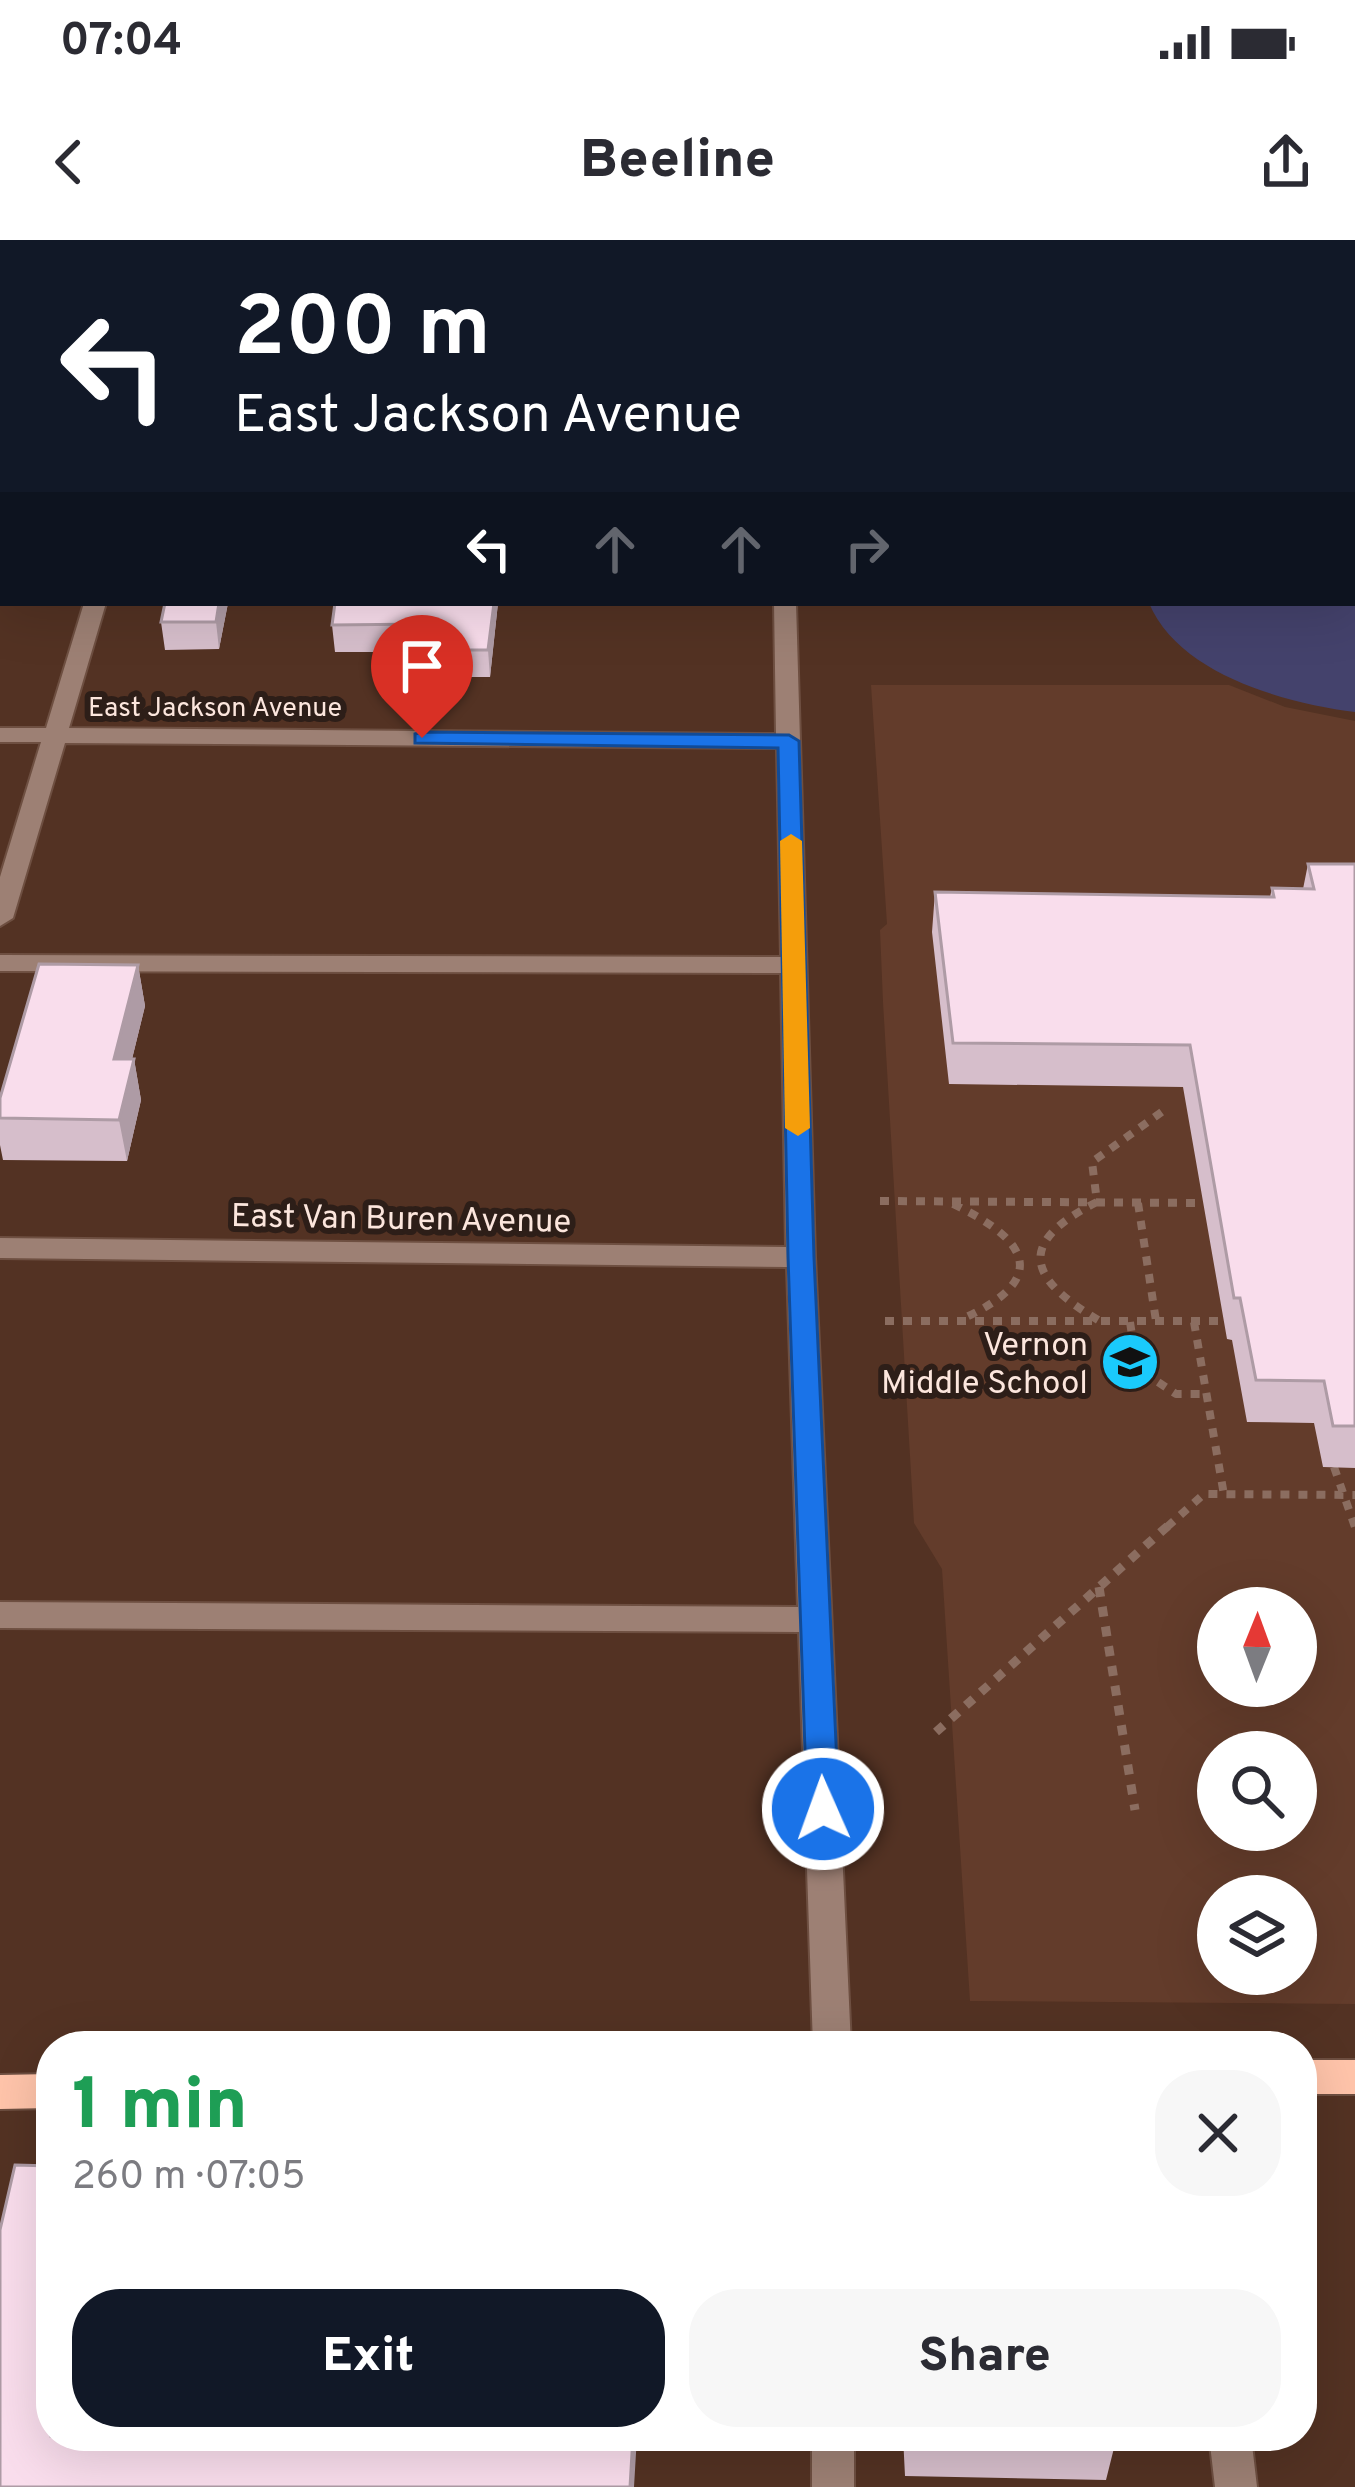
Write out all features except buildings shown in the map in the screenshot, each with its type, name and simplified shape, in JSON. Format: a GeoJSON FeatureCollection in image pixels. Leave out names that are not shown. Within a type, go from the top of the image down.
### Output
{"type":"FeatureCollection","features":[{"type":"Feature","properties":{"kind":"main road"},"geometry":{"type":"LineString","coordinates":[[1317,2077],[1355,2077]]}},
{"type":"Feature","properties":{"kind":"main road"},"geometry":{"type":"LineString","coordinates":[[0,2092],[36,2091]]}},
{"type":"Feature","properties":{"kind":"street"},"geometry":{"type":"LineString","coordinates":[[0,918],[94,606]]}},
{"type":"Feature","properties":{"kind":"street"},"geometry":{"type":"LineString","coordinates":[[785,606],[801,1257],[831,2031]]}},
{"type":"Feature","properties":{"kind":"street","name":"East Jackson Avenue"},"geometry":{"type":"LineString","coordinates":[[0,735],[789,741]]}},
{"type":"Feature","properties":{"kind":"street"},"geometry":{"type":"LineString","coordinates":[[0,963],[794,965]]}},
{"type":"Feature","properties":{"kind":"street","name":"East Van Buren Avenue"},"geometry":{"type":"LineString","coordinates":[[0,1248],[801,1257]]}},
{"type":"Feature","properties":{"kind":"street"},"geometry":{"type":"LineString","coordinates":[[0,1615],[815,1620]]}},
{"type":"Feature","properties":{"kind":"street"},"geometry":{"type":"LineString","coordinates":[[833,2451],[833,2487]]}},
{"type":"Feature","properties":{"kind":"street"},"geometry":{"type":"LineString","coordinates":[[1232,2451],[1236,2487]]}},
{"type":"Feature","properties":{"kind":"path"},"geometry":{"type":"LineString","coordinates":[[1097,1202],[1092,1162],[1166,1109]]}},
{"type":"Feature","properties":{"kind":"path"},"geometry":{"type":"LineString","coordinates":[[880,1201],[1203,1203]]}},
{"type":"Feature","properties":{"kind":"path"},"geometry":{"type":"LineString","coordinates":[[946,1202],[1003,1228],[1022,1261],[1020,1275],[995,1307],[955,1321]]}},
{"type":"Feature","properties":{"kind":"path"},"geometry":{"type":"LineString","coordinates":[[1097,1202],[1053,1225],[1038,1251],[1038,1267],[1047,1286],[1066,1304],[1100,1321]]}},
{"type":"Feature","properties":{"kind":"path"},"geometry":{"type":"LineString","coordinates":[[1138,1203],[1156,1321]]}},
{"type":"Feature","properties":{"kind":"path"},"geometry":{"type":"LineString","coordinates":[[885,1321],[1223,1321]]}},
{"type":"Feature","properties":{"kind":"path"},"geometry":{"type":"LineString","coordinates":[[1130,1322],[1137,1368],[1176,1394],[1206,1394]]}},
{"type":"Feature","properties":{"kind":"path"},"geometry":{"type":"LineString","coordinates":[[1195,1322],[1224,1495]]}},
{"type":"Feature","properties":{"kind":"path"},"geometry":{"type":"LineString","coordinates":[[1334,1467],[1355,1528]]}},
{"type":"Feature","properties":{"kind":"path"},"geometry":{"type":"LineString","coordinates":[[936,1732],[1204,1494],[1355,1495]]}},
{"type":"Feature","properties":{"kind":"path"},"geometry":{"type":"LineString","coordinates":[[1099,1587],[1135,1810]]}},
{"type":"Feature","properties":{"kind":"shaded area"},"geometry":{"type":"Polygon","coordinates":[[[1151,606],[1355,606],[1355,712],[1267,693],[1237,681],[1184,649],[1151,606]]]}},
{"type":"Feature","properties":{"kind":"shaded area","name":"Vernon Middle School"},"geometry":{"type":"Polygon","coordinates":[[[871,685],[1229,685],[1285,707],[1355,721],[1355,2004],[970,2001],[942,1569],[914,1523],[880,930],[887,924],[871,685]]]}},
{"type":"Feature","properties":{"kind":"slow traffic"},"geometry":{"type":"LineString","coordinates":[[791,841],[798,1128]]}},
{"type":"Feature","properties":{"kind":"place","name":"Vernon Middle School"},"geometry":{"type":"Point","coordinates":[1130,1362]}},
{"type":"Feature","properties":{"kind":"route"},"geometry":{"type":"LineString","coordinates":[[422,738],[789,741],[801,1257],[823,1809]]}}]}
